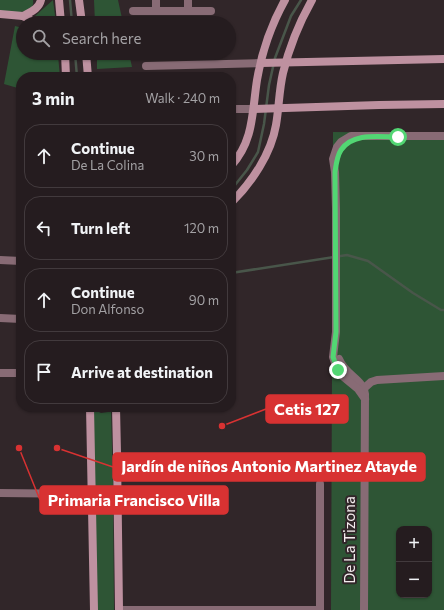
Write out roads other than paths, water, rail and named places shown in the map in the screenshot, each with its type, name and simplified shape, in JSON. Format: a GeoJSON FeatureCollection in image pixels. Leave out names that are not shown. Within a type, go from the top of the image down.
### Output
{"type":"FeatureCollection","features":[{"type":"Feature","properties":{"kind":"main road"},"geometry":{"type":"LineString","coordinates":[[0,14],[22,16],[34,10],[41,0]]}},
{"type":"Feature","properties":{"kind":"main road"},"geometry":{"type":"LineString","coordinates":[[59,0],[61,16]]}},
{"type":"Feature","properties":{"kind":"main road"},"geometry":{"type":"LineString","coordinates":[[79,0],[81,16]]}},
{"type":"Feature","properties":{"kind":"main road"},"geometry":{"type":"LineString","coordinates":[[236,159],[241,152],[252,125],[261,63],[270,31],[285,0]]}},
{"type":"Feature","properties":{"kind":"main road"},"geometry":{"type":"LineString","coordinates":[[236,197],[247,185],[264,160],[276,126],[283,73],[286,62],[296,32],[312,0]]}},
{"type":"Feature","properties":{"kind":"main road"},"geometry":{"type":"LineString","coordinates":[[261,63],[444,59]]}},
{"type":"Feature","properties":{"kind":"main road"},"geometry":{"type":"LineString","coordinates":[[65,60],[66,72]]}},
{"type":"Feature","properties":{"kind":"main road"},"geometry":{"type":"LineString","coordinates":[[87,60],[88,72]]}},
{"type":"Feature","properties":{"kind":"main road"},"geometry":{"type":"LineString","coordinates":[[254,109],[444,104]]}},
{"type":"Feature","properties":{"kind":"main road"},"geometry":{"type":"LineString","coordinates":[[90,412],[94,610]]}},
{"type":"Feature","properties":{"kind":"main road"},"geometry":{"type":"LineString","coordinates":[[116,412],[119,610]]}},
{"type":"Feature","properties":{"kind":"street"},"geometry":{"type":"LineString","coordinates":[[156,0],[156,10]]}},
{"type":"Feature","properties":{"kind":"street"},"geometry":{"type":"LineString","coordinates":[[188,0],[188,10]]}},
{"type":"Feature","properties":{"kind":"street"},"geometry":{"type":"LineString","coordinates":[[133,11],[211,11]]}},
{"type":"Feature","properties":{"kind":"street"},"geometry":{"type":"LineString","coordinates":[[146,66],[261,63]]}},
{"type":"Feature","properties":{"kind":"street"},"geometry":{"type":"LineString","coordinates":[[236,109],[254,109]]}},
{"type":"Feature","properties":{"kind":"street"},"geometry":{"type":"LineString","coordinates":[[444,136],[363,137],[351,142],[341,150],[335,172],[335,348],[343,368],[363,393],[374,381],[377,380],[444,376]]}},
{"type":"Feature","properties":{"kind":"street"},"geometry":{"type":"LineString","coordinates":[[0,260],[16,261]]}},
{"type":"Feature","properties":{"kind":"street"},"geometry":{"type":"LineString","coordinates":[[0,318],[16,319]]}},
{"type":"Feature","properties":{"kind":"street"},"geometry":{"type":"LineString","coordinates":[[0,373],[16,373]]}},
{"type":"Feature","properties":{"kind":"street","name":"De La Tizona"},"geometry":{"type":"LineString","coordinates":[[363,393],[364,610]]}},
{"type":"Feature","properties":{"kind":"street"},"geometry":{"type":"LineString","coordinates":[[119,610],[320,610],[320,484]]}},
{"type":"Feature","properties":{"kind":"street"},"geometry":{"type":"LineString","coordinates":[[0,493],[92,494]]}},
{"type":"Feature","properties":{"kind":"waterway"},"geometry":{"type":"LineString","coordinates":[[70,0],[71,16]]}},
{"type":"Feature","properties":{"kind":"waterway"},"geometry":{"type":"LineString","coordinates":[[236,184],[247,170],[258,152],[275,58],[291,16],[301,0]]}},
{"type":"Feature","properties":{"kind":"waterway"},"geometry":{"type":"LineString","coordinates":[[76,60],[77,72]]}},
{"type":"Feature","properties":{"kind":"waterway"},"geometry":{"type":"LineString","coordinates":[[236,272],[347,255],[368,261],[413,293],[441,310],[444,310]]}},
{"type":"Feature","properties":{"kind":"place","name":"Cetis 127"},"geometry":{"type":"Point","coordinates":[222,426]}},
{"type":"Feature","properties":{"kind":"place","name":"Primaria Francisco Villa"},"geometry":{"type":"Point","coordinates":[19,448]}},
{"type":"Feature","properties":{"kind":"place","name":"Jardín de niños Antonio Martinez Atayde"},"geometry":{"type":"Point","coordinates":[57,448]}}]}
